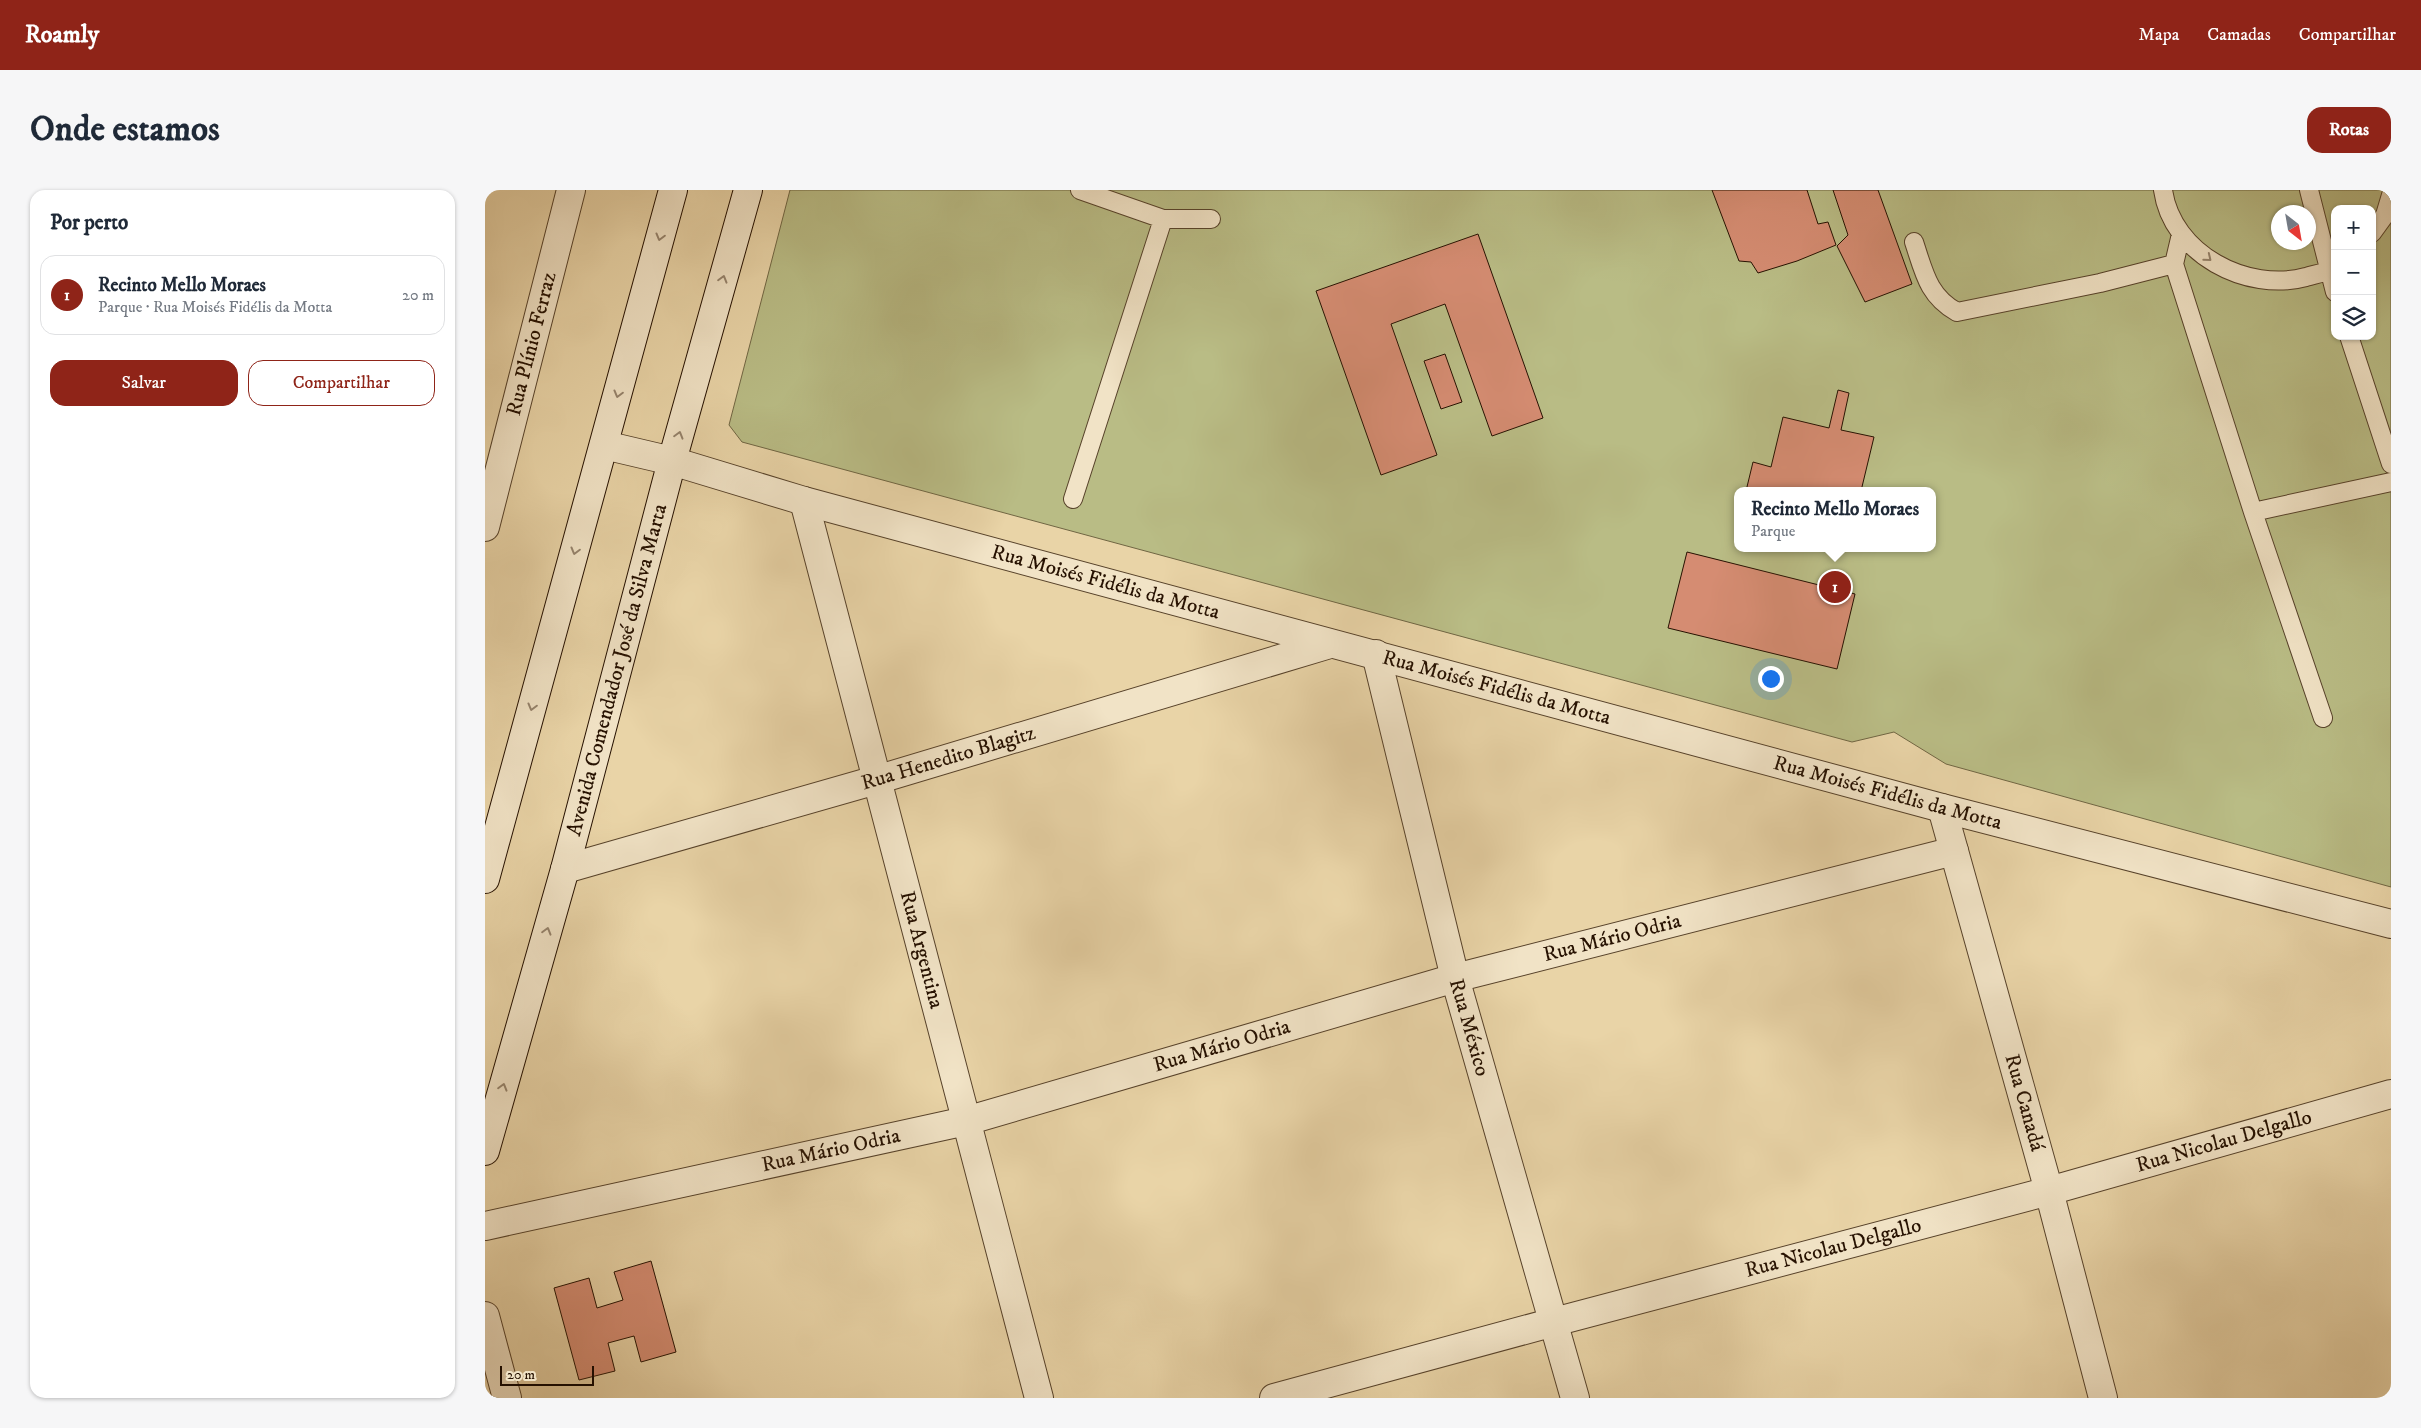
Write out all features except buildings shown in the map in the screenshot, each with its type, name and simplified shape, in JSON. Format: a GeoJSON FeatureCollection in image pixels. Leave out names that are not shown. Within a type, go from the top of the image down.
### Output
{"type":"FeatureCollection","features":[{"type":"Feature","properties":{"kind":"street","name":"Rua Plínio Ferraz"},"geometry":{"type":"LineString","coordinates":[[485,528],[571,190]]}},
{"type":"Feature","properties":{"kind":"street"},"geometry":{"type":"LineString","coordinates":[[485,879],[673,190]]}},
{"type":"Feature","properties":{"kind":"street","name":"Avenida Comendador José da Silva Marta"},"geometry":{"type":"LineString","coordinates":[[485,1151],[565,869],[671,461],[748,190]]}},
{"type":"Feature","properties":{"kind":"street","name":"Rua Moisés Fidélis da Motta"},"geometry":{"type":"LineString","coordinates":[[604,445],[671,461],[804,502],[1330,644],[1376,654],[1942,808],[2391,924]]}},
{"type":"Feature","properties":{"kind":"street","name":"Rua Argentina"},"geometry":{"type":"LineString","coordinates":[[804,502],[875,780],[1039,1398]]}},
{"type":"Feature","properties":{"kind":"street","name":"Rua Henedito Blagitz"},"geometry":{"type":"LineString","coordinates":[[565,869],[875,780],[1330,644]]}},
{"type":"Feature","properties":{"kind":"street","name":"Rua México"},"geometry":{"type":"LineString","coordinates":[[1376,654],[1455,978],[1575,1398]]}},
{"type":"Feature","properties":{"kind":"street","name":"Rua Canadá"},"geometry":{"type":"LineString","coordinates":[[1942,808],[2049,1192],[2103,1398]]}},
{"type":"Feature","properties":{"kind":"street","name":"Rua Mário Odria"},"geometry":{"type":"LineString","coordinates":[[485,1226],[966,1121],[1455,978],[1954,851]]}},
{"type":"Feature","properties":{"kind":"street","name":"Rua Nicolau Delgallo"},"geometry":{"type":"LineString","coordinates":[[1275,1398],[1554,1322],[2049,1192],[2391,1094]]}},
{"type":"Feature","properties":{"kind":"street"},"geometry":{"type":"LineString","coordinates":[[485,1316],[507,1398]]}},
{"type":"Feature","properties":{"kind":"lane"},"geometry":{"type":"LineString","coordinates":[[1080,190],[1163,219],[1211,219]]}},
{"type":"Feature","properties":{"kind":"lane"},"geometry":{"type":"LineString","coordinates":[[2163,190],[2164,199],[2181,234],[2210,262],[2247,278],[2288,282],[2331,269],[2309,190]]}},
{"type":"Feature","properties":{"kind":"lane"},"geometry":{"type":"LineString","coordinates":[[2376,227],[2385,215],[2391,196]]}},
{"type":"Feature","properties":{"kind":"lane"},"geometry":{"type":"LineString","coordinates":[[1073,499],[1163,219]]}},
{"type":"Feature","properties":{"kind":"lane"},"geometry":{"type":"LineString","coordinates":[[2181,234],[2174,264],[2253,512],[2323,718]]}},
{"type":"Feature","properties":{"kind":"lane"},"geometry":{"type":"LineString","coordinates":[[1913,242],[1927,282],[1942,304],[1957,312],[2100,282],[2174,264]]}},
{"type":"Feature","properties":{"kind":"lane"},"geometry":{"type":"LineString","coordinates":[[2350,340],[2391,464]]}},
{"type":"Feature","properties":{"kind":"lane"},"geometry":{"type":"LineString","coordinates":[[2253,512],[2391,482]]}},
{"type":"Feature","properties":{"kind":"green space"},"geometry":{"type":"Polygon","coordinates":[[[790,190],[2391,190],[2391,887],[1946,764],[1894,732],[1852,742],[742,442],[729,425],[790,190]]]}},
{"type":"Feature","properties":{"kind":"place","name":"Recinto Mello Moraes"},"geometry":{"type":"Point","coordinates":[1835,587]}}]}
